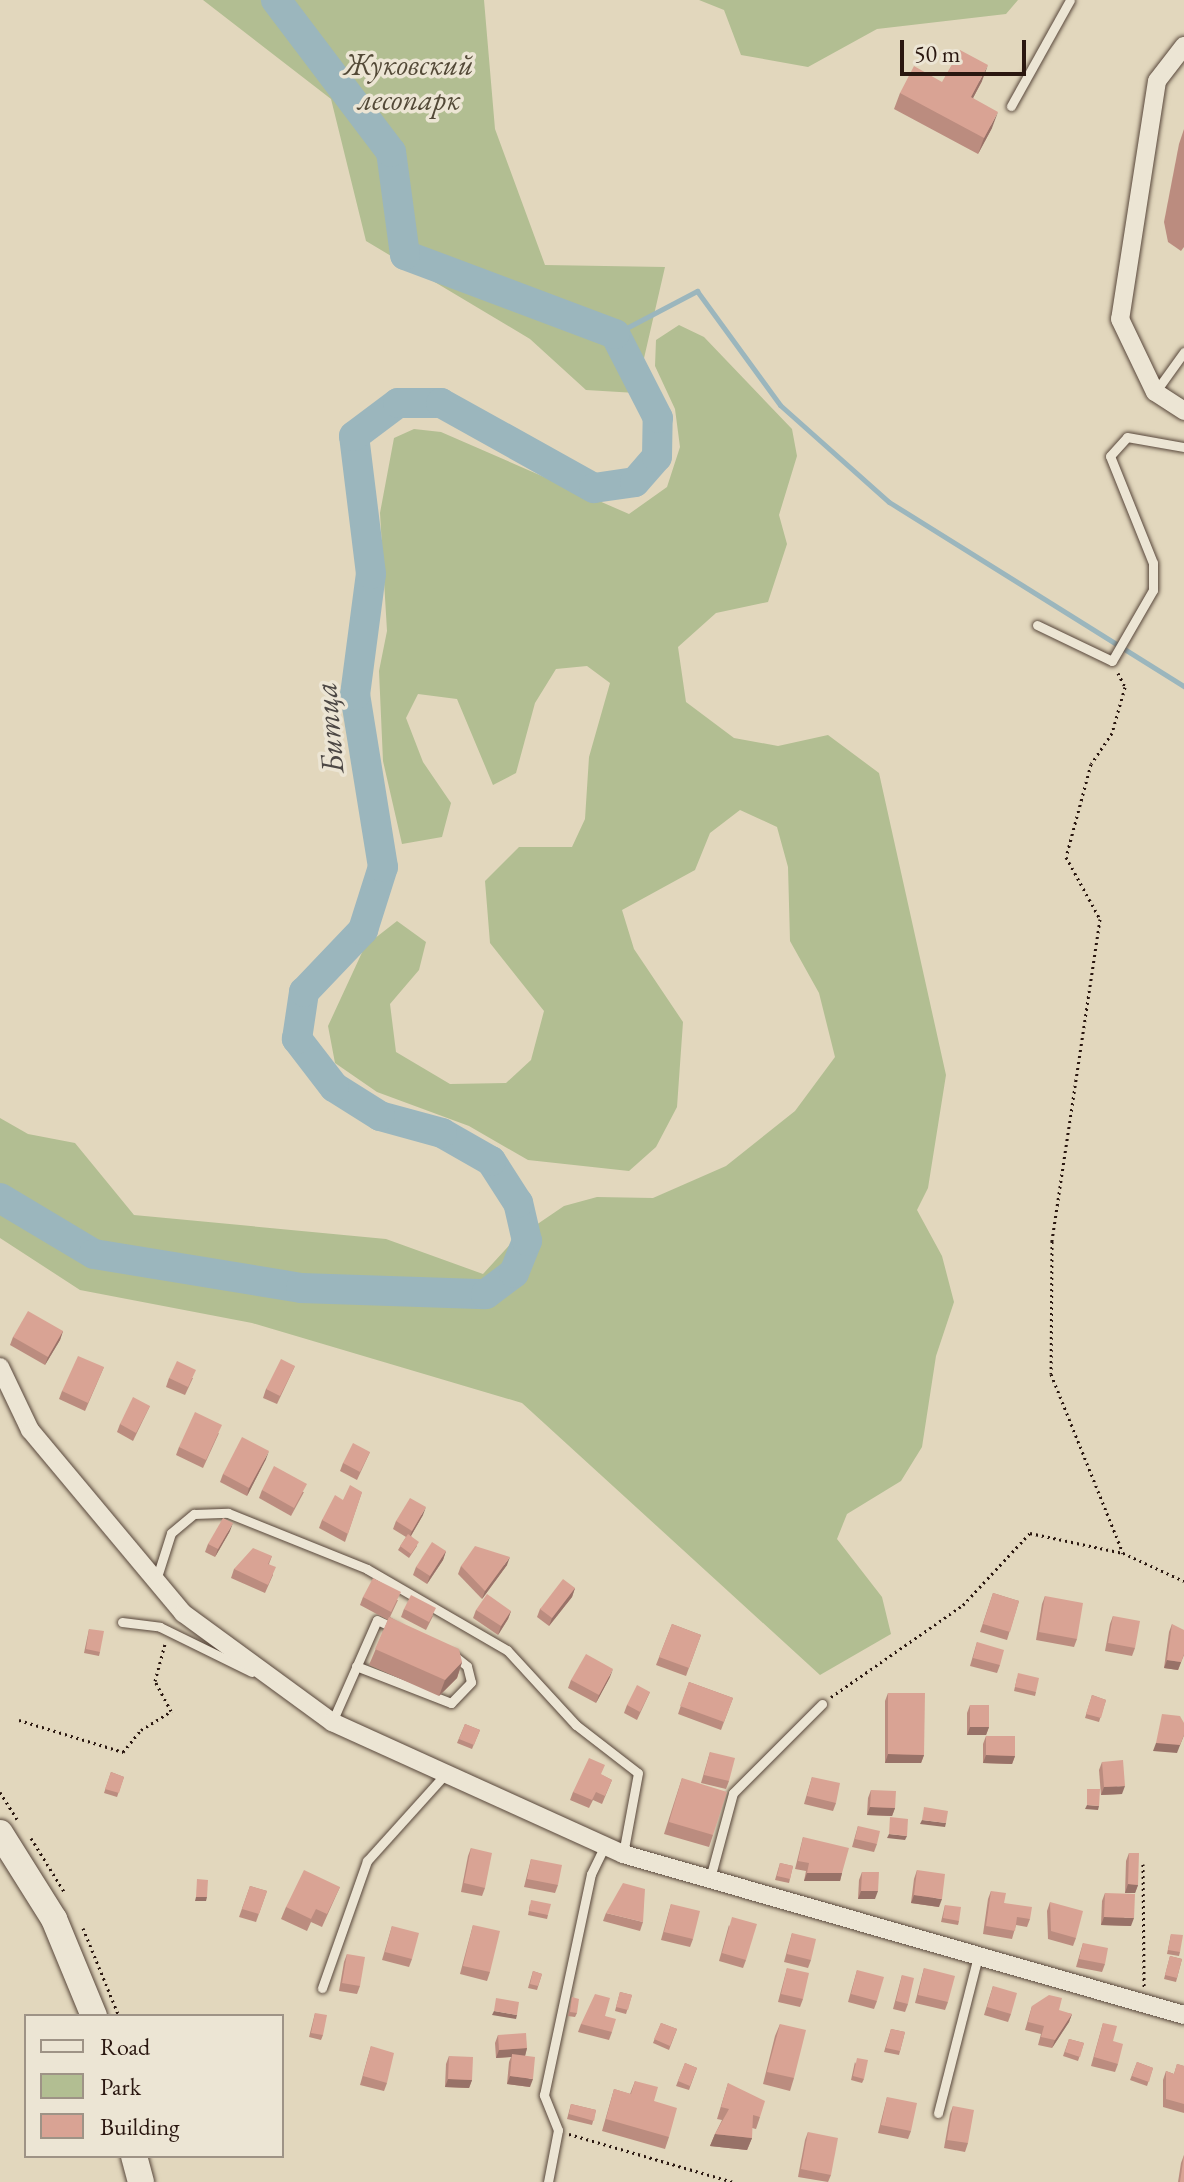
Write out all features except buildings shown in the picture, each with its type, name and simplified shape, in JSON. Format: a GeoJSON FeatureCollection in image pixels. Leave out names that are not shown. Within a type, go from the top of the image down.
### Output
{"type":"FeatureCollection","features":[{"type":"Feature","properties":{"kind":"street"},"geometry":{"type":"LineString","coordinates":[[1184,46],[1157,81],[1120,319],[1155,392],[1184,411]]}},
{"type":"Feature","properties":{"kind":"street"},"geometry":{"type":"LineString","coordinates":[[0,1367],[30,1430],[157,1577],[183,1613],[332,1722],[623,1854],[709,1882],[1184,2015]]}},
{"type":"Feature","properties":{"kind":"street"},"geometry":{"type":"LineString","coordinates":[[0,1833],[54,1919],[93,2014]]}},
{"type":"Feature","properties":{"kind":"street"},"geometry":{"type":"LineString","coordinates":[[135,2158],[141,2182]]}},
{"type":"Feature","properties":{"kind":"lane"},"geometry":{"type":"LineString","coordinates":[[1011,106],[1070,0]]}},
{"type":"Feature","properties":{"kind":"lane"},"geometry":{"type":"LineString","coordinates":[[1155,392],[1184,352]]}},
{"type":"Feature","properties":{"kind":"lane"},"geometry":{"type":"LineString","coordinates":[[1037,625],[1112,661],[1153,590],[1153,563],[1110,456],[1127,437],[1184,447]]}},
{"type":"Feature","properties":{"kind":"lane"},"geometry":{"type":"LineString","coordinates":[[157,1577],[171,1533],[194,1514],[228,1513],[367,1569],[507,1650],[576,1725],[638,1773],[623,1854]]}},
{"type":"Feature","properties":{"kind":"lane"},"geometry":{"type":"LineString","coordinates":[[332,1722],[377,1620],[403,1632]]}},
{"type":"Feature","properties":{"kind":"lane"},"geometry":{"type":"LineString","coordinates":[[122,1622],[168,1633],[279,1686]]}},
{"type":"Feature","properties":{"kind":"lane"},"geometry":{"type":"LineString","coordinates":[[356,1666],[451,1703],[464,1696],[470,1674],[443,1650]]}},
{"type":"Feature","properties":{"kind":"lane"},"geometry":{"type":"LineString","coordinates":[[709,1882],[733,1793],[822,1704]]}},
{"type":"Feature","properties":{"kind":"lane"},"geometry":{"type":"LineString","coordinates":[[322,1988],[367,1861],[447,1772]]}},
{"type":"Feature","properties":{"kind":"lane"},"geometry":{"type":"LineString","coordinates":[[548,2182],[558,2130],[544,2095],[591,1874],[604,1847]]}},
{"type":"Feature","properties":{"kind":"lane"},"geometry":{"type":"LineString","coordinates":[[938,2113],[978,1956]]}},
{"type":"Feature","properties":{"kind":"path"},"geometry":{"type":"LineString","coordinates":[[1112,661],[1125,687],[1112,733],[1091,764],[1066,857],[1100,919],[1052,1241],[1051,1374],[1123,1553]]}},
{"type":"Feature","properties":{"kind":"path"},"geometry":{"type":"LineString","coordinates":[[822,1704],[963,1605],[1030,1533],[1123,1553],[1184,1581]]}},
{"type":"Feature","properties":{"kind":"path"},"geometry":{"type":"LineString","coordinates":[[19,1720],[123,1752],[141,1730],[171,1711],[155,1681],[168,1633]]}},
{"type":"Feature","properties":{"kind":"path"},"geometry":{"type":"LineString","coordinates":[[1143,1864],[1145,2004]]}},
{"type":"Feature","properties":{"kind":"path"},"geometry":{"type":"LineString","coordinates":[[558,2130],[733,2182]]}},
{"type":"Feature","properties":{"kind":"green space","name":"Жуковский лесопарк"},"geometry":{"type":"Polygon","coordinates":[[[203,0],[484,0],[495,129],[545,265],[665,267],[636,393],[586,390],[530,339],[366,241],[331,99],[203,0]]]}},
{"type":"Feature","properties":{"kind":"green space"},"geometry":{"type":"Polygon","coordinates":[[[699,0],[1018,0],[1006,14],[877,29],[808,67],[741,55],[724,10],[699,0]]]}},
{"type":"Feature","properties":{"kind":"green space"},"geometry":{"type":"Polygon","coordinates":[[[679,325],[704,337],[792,429],[797,456],[779,515],[787,544],[768,602],[716,613],[678,647],[686,702],[734,738],[778,746],[828,735],[879,773],[946,1075],[928,1188],[917,1210],[942,1256],[954,1302],[936,1356],[922,1447],[901,1481],[847,1514],[837,1539],[882,1597],[891,1634],[820,1675],[522,1403],[252,1323],[80,1290],[0,1238],[0,1118],[28,1134],[75,1143],[134,1215],[386,1239],[483,1274],[514,1240],[564,1206],[597,1197],[653,1198],[726,1166],[795,1111],[835,1057],[819,993],[790,941],[788,867],[777,827],[740,810],[710,833],[695,870],[622,910],[634,949],[683,1022],[677,1107],[656,1147],[629,1171],[528,1160],[469,1126],[377,1092],[335,1063],[328,1026],[365,946],[397,921],[426,942],[419,970],[390,1004],[396,1052],[450,1084],[506,1083],[531,1060],[544,1011],[490,943],[485,881],[519,847],[572,847],[585,819],[589,757],[610,683],[587,666],[556,669],[535,703],[516,773],[493,785],[457,699],[418,694],[406,718],[423,762],[451,803],[442,837],[402,844],[383,761],[379,671],[387,631],[380,513],[394,438],[414,429],[441,432],[629,514],[667,487],[680,447],[675,409],[655,366],[656,340],[679,325]]]}},
{"type":"Feature","properties":{"kind":"waterway","name":"Битца"},"geometry":{"type":"LineString","coordinates":[[0,1198],[94,1254],[301,1288],[486,1294],[514,1273],[527,1241],[518,1203],[491,1161],[442,1133],[380,1116],[334,1087],[297,1039],[304,992],[363,930],[383,867],[355,695],[371,574],[354,436],[398,403],[441,403],[594,488],[635,482],[657,457],[658,418],[615,334],[405,255],[391,152],[276,0]]}},
{"type":"Feature","properties":{"kind":"waterway"},"geometry":{"type":"LineString","coordinates":[[615,334],[697,291],[780,405],[889,502],[1184,686]]}}]}
